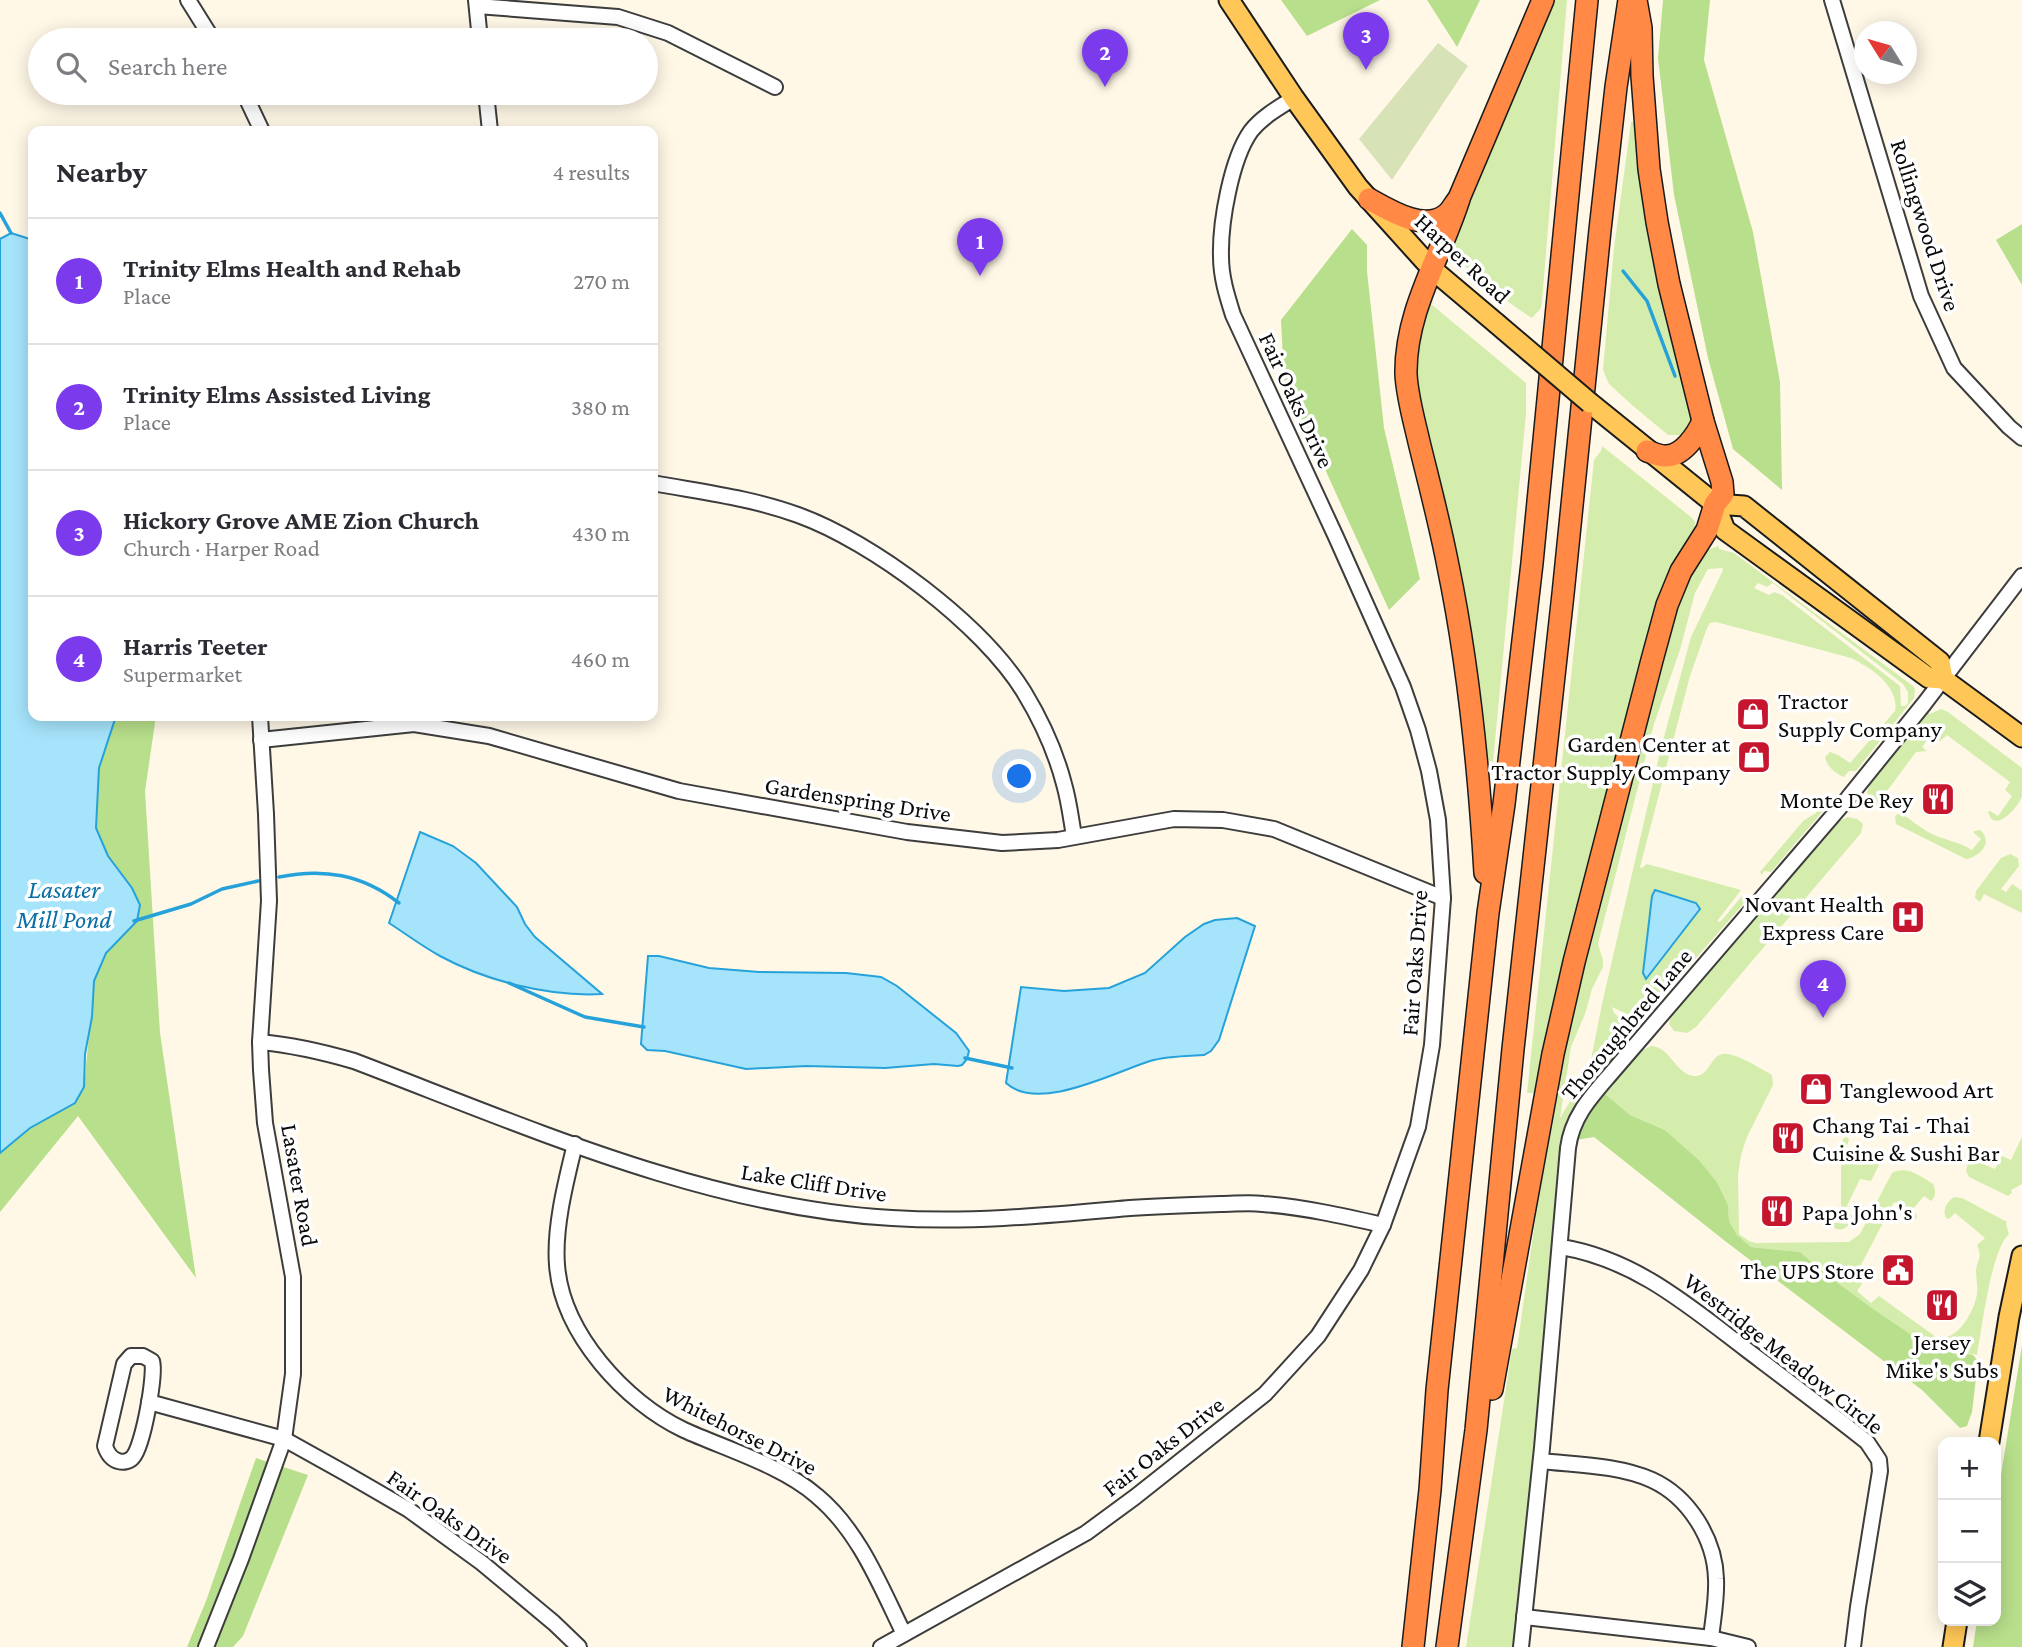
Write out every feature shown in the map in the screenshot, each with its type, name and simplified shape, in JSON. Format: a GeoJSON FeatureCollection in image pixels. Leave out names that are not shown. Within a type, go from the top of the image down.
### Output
{"type":"FeatureCollection","features":[{"type":"Feature","properties":{"kind":"highway"},"geometry":{"type":"LineString","coordinates":[[1488,913],[1477,765],[1464,650],[1448,564],[1413,419],[1406,375],[1409,345],[1421,296],[1544,0]]}},
{"type":"Feature","properties":{"kind":"highway"},"geometry":{"type":"LineString","coordinates":[[1413,1647],[1430,1490],[1437,1390],[1488,913],[1504,804],[1530,576],[1587,0]]}},
{"type":"Feature","properties":{"kind":"highway"},"geometry":{"type":"LineString","coordinates":[[1447,1647],[1476,1430],[1513,1049],[1600,230],[1629,0]]}},
{"type":"Feature","properties":{"kind":"highway"},"geometry":{"type":"LineString","coordinates":[[1476,1430],[1490,1397],[1562,1015],[1652,660],[1673,590],[1691,553],[1707,530],[1715,504],[1723,494],[1669,284],[1649,169],[1641,28],[1636,0]]}},
{"type":"Feature","properties":{"kind":"highway"},"geometry":{"type":"LineString","coordinates":[[1369,199],[1396,214],[1432,221],[1446,215],[1460,197]]}},
{"type":"Feature","properties":{"kind":"highway"},"geometry":{"type":"LineString","coordinates":[[1647,451],[1669,456],[1689,443],[1698,433],[1703,421]]}},
{"type":"Feature","properties":{"kind":"main road","name":"Harper Road"},"geometry":{"type":"LineString","coordinates":[[1229,0],[1294,98],[1358,187],[1432,269],[1647,451],[1715,504],[1724,530],[1928,678],[1943,679],[2022,737]]}},
{"type":"Feature","properties":{"kind":"main road","name":"Harper Road"},"geometry":{"type":"LineString","coordinates":[[1715,504],[1744,506],[1940,662],[1943,679]]}},
{"type":"Feature","properties":{"kind":"main road"},"geometry":{"type":"LineString","coordinates":[[1990,1437],[2009,1317],[2022,1256]]}},
{"type":"Feature","properties":{"kind":"main road"},"geometry":{"type":"LineString","coordinates":[[1953,1647],[1957,1626]]}},
{"type":"Feature","properties":{"kind":"street"},"geometry":{"type":"LineString","coordinates":[[188,0],[206,28]]}},
{"type":"Feature","properties":{"kind":"street","name":"Rollingwood Drive"},"geometry":{"type":"LineString","coordinates":[[1832,0],[1921,296],[1954,368],[2022,438]]}},
{"type":"Feature","properties":{"kind":"street"},"geometry":{"type":"LineString","coordinates":[[479,28],[476,3],[618,17],[652,28]]}},
{"type":"Feature","properties":{"kind":"street"},"geometry":{"type":"LineString","coordinates":[[658,30],[775,87]]}},
{"type":"Feature","properties":{"kind":"street","name":"Fair Oaks Drive"},"geometry":{"type":"LineString","coordinates":[[881,1647],[1086,1533],[1265,1394],[1318,1336],[1362,1270],[1383,1225],[1418,1126],[1432,1045],[1443,898],[1438,820],[1429,771],[1403,687],[1233,315],[1224,285],[1220,258],[1222,226],[1234,171],[1246,139],[1258,123],[1294,98]]}},
{"type":"Feature","properties":{"kind":"street"},"geometry":{"type":"LineString","coordinates":[[250,105],[260,126]]}},
{"type":"Feature","properties":{"kind":"street"},"geometry":{"type":"LineString","coordinates":[[487,105],[489,126]]}},
{"type":"Feature","properties":{"kind":"street"},"geometry":{"type":"LineString","coordinates":[[658,484],[769,506],[798,515],[881,558],[950,608],[1011,672],[1025,692],[1064,784],[1074,836]]}},
{"type":"Feature","properties":{"kind":"street"},"geometry":{"type":"LineString","coordinates":[[1943,679],[2022,576]]}},
{"type":"Feature","properties":{"kind":"street","name":"Thoroughbred Lane"},"geometry":{"type":"LineString","coordinates":[[1521,1647],[1572,1128],[1581,1110],[1848,798],[1943,679]]}},
{"type":"Feature","properties":{"kind":"street","name":"Lasater Road"},"geometry":{"type":"LineString","coordinates":[[206,1647],[284,1439],[293,1374],[293,1277],[265,1123],[260,1042],[269,901],[267,814],[260,721]]}},
{"type":"Feature","properties":{"kind":"street","name":"Gardenspring Drive"},"geometry":{"type":"LineString","coordinates":[[261,740],[414,723],[489,736],[679,791],[907,832],[1002,843],[1058,839],[1174,819],[1234,822],[1274,829],[1443,898]]}},
{"type":"Feature","properties":{"kind":"street","name":"Lake Cliff Drive"},"geometry":{"type":"LineString","coordinates":[[260,1042],[288,1044],[354,1061],[648,1169],[725,1191],[805,1208],[891,1218],[982,1220],[1170,1205],[1262,1203],[1336,1214],[1383,1225]]}},
{"type":"Feature","properties":{"kind":"street","name":"Whitehorse Drive"},"geometry":{"type":"LineString","coordinates":[[575,1144],[561,1216],[557,1265],[565,1302],[585,1343],[622,1386],[642,1404],[680,1428],[802,1484],[824,1502],[850,1531],[904,1634]]}},
{"type":"Feature","properties":{"kind":"street","name":"Westridge Meadow Circle"},"geometry":{"type":"LineString","coordinates":[[1561,1247],[1616,1261],[1659,1286],[1815,1401],[1874,1450],[1880,1471],[1857,1607],[1853,1647]]}},
{"type":"Feature","properties":{"kind":"street"},"geometry":{"type":"LineString","coordinates":[[131,1356],[143,1356],[152,1361],[155,1369],[149,1402],[133,1458],[127,1462],[119,1462],[111,1458],[104,1446],[124,1364],[131,1356]]}},
{"type":"Feature","properties":{"kind":"street","name":"Fair Oaks Drive"},"geometry":{"type":"LineString","coordinates":[[149,1402],[284,1439],[409,1510],[482,1563],[579,1647]]}},
{"type":"Feature","properties":{"kind":"street"},"geometry":{"type":"LineString","coordinates":[[1541,1461],[1600,1467],[1646,1478],[1660,1485],[1684,1504],[1702,1527],[1715,1564],[1716,1592],[1711,1638]]}},
{"type":"Feature","properties":{"kind":"street"},"geometry":{"type":"LineString","coordinates":[[1524,1617],[1711,1638],[1748,1647]]}},
{"type":"Feature","properties":{"kind":"green space"},"geometry":{"type":"Polygon","coordinates":[[[1281,0],[1380,0],[1307,36],[1281,0]]]}},
{"type":"Feature","properties":{"kind":"green space"},"geometry":{"type":"Polygon","coordinates":[[[1427,0],[1480,0],[1457,47],[1427,0]]]}},
{"type":"Feature","properties":{"kind":"green space"},"geometry":{"type":"Polygon","coordinates":[[[1554,0],[1567,0],[1542,301],[1541,308],[1532,318],[1473,274],[1456,254],[1453,245],[1554,0]]]}},
{"type":"Feature","properties":{"kind":"green space"},"geometry":{"type":"Polygon","coordinates":[[[1663,0],[1710,0],[1704,60],[1753,232],[1780,382],[1782,490],[1733,449],[1708,358],[1674,195],[1658,58],[1663,0]]]}},
{"type":"Feature","properties":{"kind":"green space"},"geometry":{"type":"Polygon","coordinates":[[[1438,43],[1468,66],[1392,180],[1359,139],[1438,43]]]}},
{"type":"Feature","properties":{"kind":"green space"},"geometry":{"type":"Polygon","coordinates":[[[1631,122],[1637,122],[1692,417],[1688,428],[1680,435],[1668,435],[1632,405],[1609,384],[1603,370],[1614,248],[1631,122]]]}},
{"type":"Feature","properties":{"kind":"green space"},"geometry":{"type":"Polygon","coordinates":[[[2022,224],[2022,285],[1996,240],[2022,224]]]}},
{"type":"Feature","properties":{"kind":"green space"},"geometry":{"type":"Polygon","coordinates":[[[1352,229],[1367,245],[1367,271],[1384,428],[1420,579],[1389,610],[1284,379],[1281,320],[1352,229]]]}},
{"type":"Feature","properties":{"kind":"green space"},"geometry":{"type":"Polygon","coordinates":[[[1426,303],[1431,304],[1526,383],[1526,414],[1493,762],[1485,759],[1476,666],[1464,598],[1416,390],[1415,364],[1426,303]]]}},
{"type":"Feature","properties":{"kind":"green space"},"geometry":{"type":"Polygon","coordinates":[[[1602,446],[1691,517],[1698,527],[1634,704],[1594,842],[1556,991],[1534,1093],[1527,1093],[1594,460],[1602,446]]]}},
{"type":"Feature","properties":{"kind":"green space"},"geometry":{"type":"Polygon","coordinates":[[[1719,546],[1719,549],[1734,553],[1913,686],[1914,698],[1856,771],[1849,771],[1844,777],[1832,770],[1825,757],[1830,752],[1850,763],[1895,711],[1893,694],[1882,679],[1851,658],[1716,622],[1710,623],[1707,628],[1690,676],[1640,867],[1647,864],[1741,890],[1718,922],[1742,896],[1746,901],[1645,1016],[1635,1018],[1612,1007],[1614,1013],[1630,1027],[1626,1032],[1628,1037],[1612,1054],[1614,1059],[1583,1096],[1566,1128],[1515,1647],[1466,1647],[1512,1349],[1517,1348],[1539,1194],[1558,1092],[1555,1088],[1575,999],[1676,610],[1691,573],[1704,551],[1719,546]],[[1722,568],[1708,569],[1695,593],[1680,650],[1654,724],[1598,944],[1603,967],[1571,1047],[1560,1118],[1589,1070],[1661,748],[1691,637],[1722,568]],[[1758,583],[1754,588],[1769,595],[1774,592],[1782,595],[1900,686],[1901,706],[1908,703],[1908,692],[1903,684],[1773,583],[1767,587],[1758,583]]]}},
{"type":"Feature","properties":{"kind":"green space"},"geometry":{"type":"Polygon","coordinates":[[[1941,709],[2022,768],[2022,796],[2012,812],[2001,820],[1995,821],[1988,812],[1998,816],[2012,796],[2005,790],[2010,782],[1947,735],[1940,741],[1930,736],[1922,747],[1927,751],[1916,752],[1884,795],[1892,797],[1889,802],[1881,807],[1875,805],[1869,797],[1867,792],[1871,781],[1927,711],[1930,714],[1941,709]]]}},
{"type":"Feature","properties":{"kind":"green space"},"geometry":{"type":"Polygon","coordinates":[[[114,721],[155,721],[145,791],[160,1033],[196,1278],[78,1116],[0,1212],[0,1153],[30,1128],[75,1103],[84,1087],[94,981],[106,952],[137,921],[96,828],[99,768],[114,721]]]}},
{"type":"Feature","properties":{"kind":"green space"},"geometry":{"type":"Polygon","coordinates":[[[1827,792],[1828,805],[1771,872],[1764,871],[1762,875],[1760,872],[1803,821],[1816,813],[1827,792]]]}},
{"type":"Feature","properties":{"kind":"green space"},"geometry":{"type":"Polygon","coordinates":[[[1904,810],[1904,815],[1939,837],[1972,850],[1981,839],[1974,831],[1980,830],[1986,839],[1985,844],[1980,852],[1966,859],[1896,824],[1895,816],[1904,810]]]}},
{"type":"Feature","properties":{"kind":"green space"},"geometry":{"type":"Polygon","coordinates":[[[1848,817],[1863,824],[1861,833],[1696,1027],[1687,1033],[1674,1031],[1669,1024],[1671,1016],[1837,822],[1848,817]]]}},
{"type":"Feature","properties":{"kind":"green space"},"geometry":{"type":"Polygon","coordinates":[[[2010,854],[2018,858],[2019,866],[2001,889],[2006,892],[2012,884],[2022,891],[2022,913],[1984,894],[1980,902],[1975,898],[1976,891],[2001,858],[2010,854]]]}},
{"type":"Feature","properties":{"kind":"green space"},"geometry":{"type":"Polygon","coordinates":[[[1651,1046],[1658,1047],[1682,1071],[1694,1076],[1703,1073],[1722,1054],[1733,1055],[1772,1075],[1773,1085],[1747,1137],[1738,1175],[1739,1234],[1749,1241],[1849,1242],[1860,1234],[1892,1173],[1908,1171],[1933,1184],[1934,1198],[1931,1201],[1924,1196],[1912,1210],[1917,1216],[1912,1221],[1907,1218],[1910,1211],[1894,1202],[1854,1278],[1862,1284],[1857,1291],[1871,1303],[1879,1296],[1936,1337],[1944,1338],[1957,1331],[1972,1309],[1977,1291],[1976,1271],[1980,1256],[1977,1245],[1985,1238],[1955,1213],[1949,1219],[1946,1218],[1947,1203],[1954,1197],[1962,1198],[2007,1222],[2009,1234],[1992,1272],[1977,1355],[1934,1350],[1872,1308],[1800,1252],[1751,1247],[1737,1235],[1729,1221],[1728,1205],[1717,1182],[1699,1160],[1665,1130],[1630,1115],[1604,1093],[1641,1051],[1651,1046]]]}},
{"type":"Feature","properties":{"kind":"green space"},"geometry":{"type":"Polygon","coordinates":[[[1604,1093],[1630,1115],[1665,1130],[1699,1160],[1717,1182],[1728,1205],[1729,1221],[1737,1235],[1751,1247],[1800,1252],[1872,1308],[1934,1350],[1973,1355],[1978,1361],[1972,1412],[1967,1426],[1960,1428],[1922,1390],[1725,1241],[1594,1137],[1576,1140],[1582,1122],[1604,1093]]]}},
{"type":"Feature","properties":{"kind":"green space"},"geometry":{"type":"Polygon","coordinates":[[[1846,1137],[1849,1139],[1846,1149],[1870,1161],[1876,1152],[1883,1157],[1871,1181],[1860,1179],[1845,1210],[1853,1217],[1852,1221],[1845,1228],[1839,1229],[1832,1226],[1833,1223],[1841,1223],[1841,1163],[1832,1160],[1846,1137]]]}},
{"type":"Feature","properties":{"kind":"green space"},"geometry":{"type":"Polygon","coordinates":[[[2022,1137],[2022,1184],[2011,1190],[2012,1193],[2008,1196],[1969,1177],[1966,1171],[1968,1163],[1979,1162],[1995,1169],[2002,1156],[2011,1160],[2022,1137]]]}},
{"type":"Feature","properties":{"kind":"green space"},"geometry":{"type":"Polygon","coordinates":[[[2022,1345],[2022,1647],[1973,1647],[1976,1626],[2001,1626],[2001,1475],[2022,1345]]]}},
{"type":"Feature","properties":{"kind":"green space"},"geometry":{"type":"Polygon","coordinates":[[[256,1458],[308,1475],[243,1636],[233,1647],[187,1647],[206,1601],[256,1458]]]}},
{"type":"Feature","properties":{"kind":"water","name":"Lasater Mill Pond"},"geometry":{"type":"Polygon","coordinates":[[[11,233],[28,238],[28,721],[114,721],[99,768],[96,828],[108,856],[132,888],[140,905],[137,921],[106,953],[94,981],[92,1017],[85,1054],[84,1087],[75,1103],[30,1128],[0,1153],[0,239],[11,233]]]}},
{"type":"Feature","properties":{"kind":"water"},"geometry":{"type":"Polygon","coordinates":[[[420,832],[453,846],[476,863],[517,907],[535,937],[602,994],[561,993],[497,980],[440,956],[389,923],[420,832]]]}},
{"type":"Feature","properties":{"kind":"water"},"geometry":{"type":"Polygon","coordinates":[[[1655,890],[1696,903],[1700,909],[1646,979],[1643,973],[1652,896],[1655,890]]]}},
{"type":"Feature","properties":{"kind":"water"},"geometry":{"type":"Polygon","coordinates":[[[1237,918],[1255,926],[1219,1040],[1211,1051],[1204,1055],[1150,1061],[1097,1081],[1056,1092],[1037,1094],[1020,1091],[1006,1083],[1021,987],[1064,991],[1109,988],[1145,973],[1185,937],[1204,924],[1237,918]]]}},
{"type":"Feature","properties":{"kind":"water"},"geometry":{"type":"Polygon","coordinates":[[[648,956],[659,956],[709,968],[759,972],[846,973],[881,977],[897,986],[956,1033],[969,1051],[967,1059],[958,1066],[934,1064],[885,1068],[806,1066],[746,1069],[665,1051],[647,1050],[641,1044],[648,956]]]}},
{"type":"Feature","properties":{"kind":"waterway"},"geometry":{"type":"LineString","coordinates":[[0,213],[11,233]]}},
{"type":"Feature","properties":{"kind":"waterway"},"geometry":{"type":"LineString","coordinates":[[1623,271],[1647,301],[1675,376]]}},
{"type":"Feature","properties":{"kind":"waterway"},"geometry":{"type":"LineString","coordinates":[[279,877],[311,873],[342,876],[371,885],[399,903]]}},
{"type":"Feature","properties":{"kind":"waterway"},"geometry":{"type":"LineString","coordinates":[[134,921],[191,904],[222,889],[258,881]]}},
{"type":"Feature","properties":{"kind":"waterway"},"geometry":{"type":"LineString","coordinates":[[509,983],[585,1017],[644,1027]]}},
{"type":"Feature","properties":{"kind":"waterway"},"geometry":{"type":"LineString","coordinates":[[965,1058],[1012,1068]]}},
{"type":"Feature","properties":{"kind":"place","name":"Hickory Grove AME Zion Church"},"geometry":{"type":"Point","coordinates":[1366,70]}},
{"type":"Feature","properties":{"kind":"place","name":"Trinity Elms Assisted Living"},"geometry":{"type":"Point","coordinates":[1105,87]}},
{"type":"Feature","properties":{"kind":"place","name":"Trinity Elms Health and Rehab"},"geometry":{"type":"Point","coordinates":[980,276]}},
{"type":"Feature","properties":{"kind":"place","name":"Tractor Supply Company"},"geometry":{"type":"Point","coordinates":[1753,714]}},
{"type":"Feature","properties":{"kind":"place","name":"Garden Center at Tractor Supply Company"},"geometry":{"type":"Point","coordinates":[1754,757]}},
{"type":"Feature","properties":{"kind":"place","name":"Monte De Rey"},"geometry":{"type":"Point","coordinates":[1938,799]}},
{"type":"Feature","properties":{"kind":"place","name":"Novant Health Express Care"},"geometry":{"type":"Point","coordinates":[1908,917]}},
{"type":"Feature","properties":{"kind":"place","name":"Harris Teeter"},"geometry":{"type":"Point","coordinates":[1823,1018]}},
{"type":"Feature","properties":{"kind":"place","name":"Tanglewood Art"},"geometry":{"type":"Point","coordinates":[1816,1089]}},
{"type":"Feature","properties":{"kind":"place","name":"Chang Tai - Thai Cuisine & Sushi Bar"},"geometry":{"type":"Point","coordinates":[1788,1138]}},
{"type":"Feature","properties":{"kind":"place","name":"Papa John's"},"geometry":{"type":"Point","coordinates":[1777,1211]}},
{"type":"Feature","properties":{"kind":"place","name":"The UPS Store"},"geometry":{"type":"Point","coordinates":[1898,1270]}},
{"type":"Feature","properties":{"kind":"place","name":"Jersey Mike's Subs"},"geometry":{"type":"Point","coordinates":[1942,1305]}}]}
